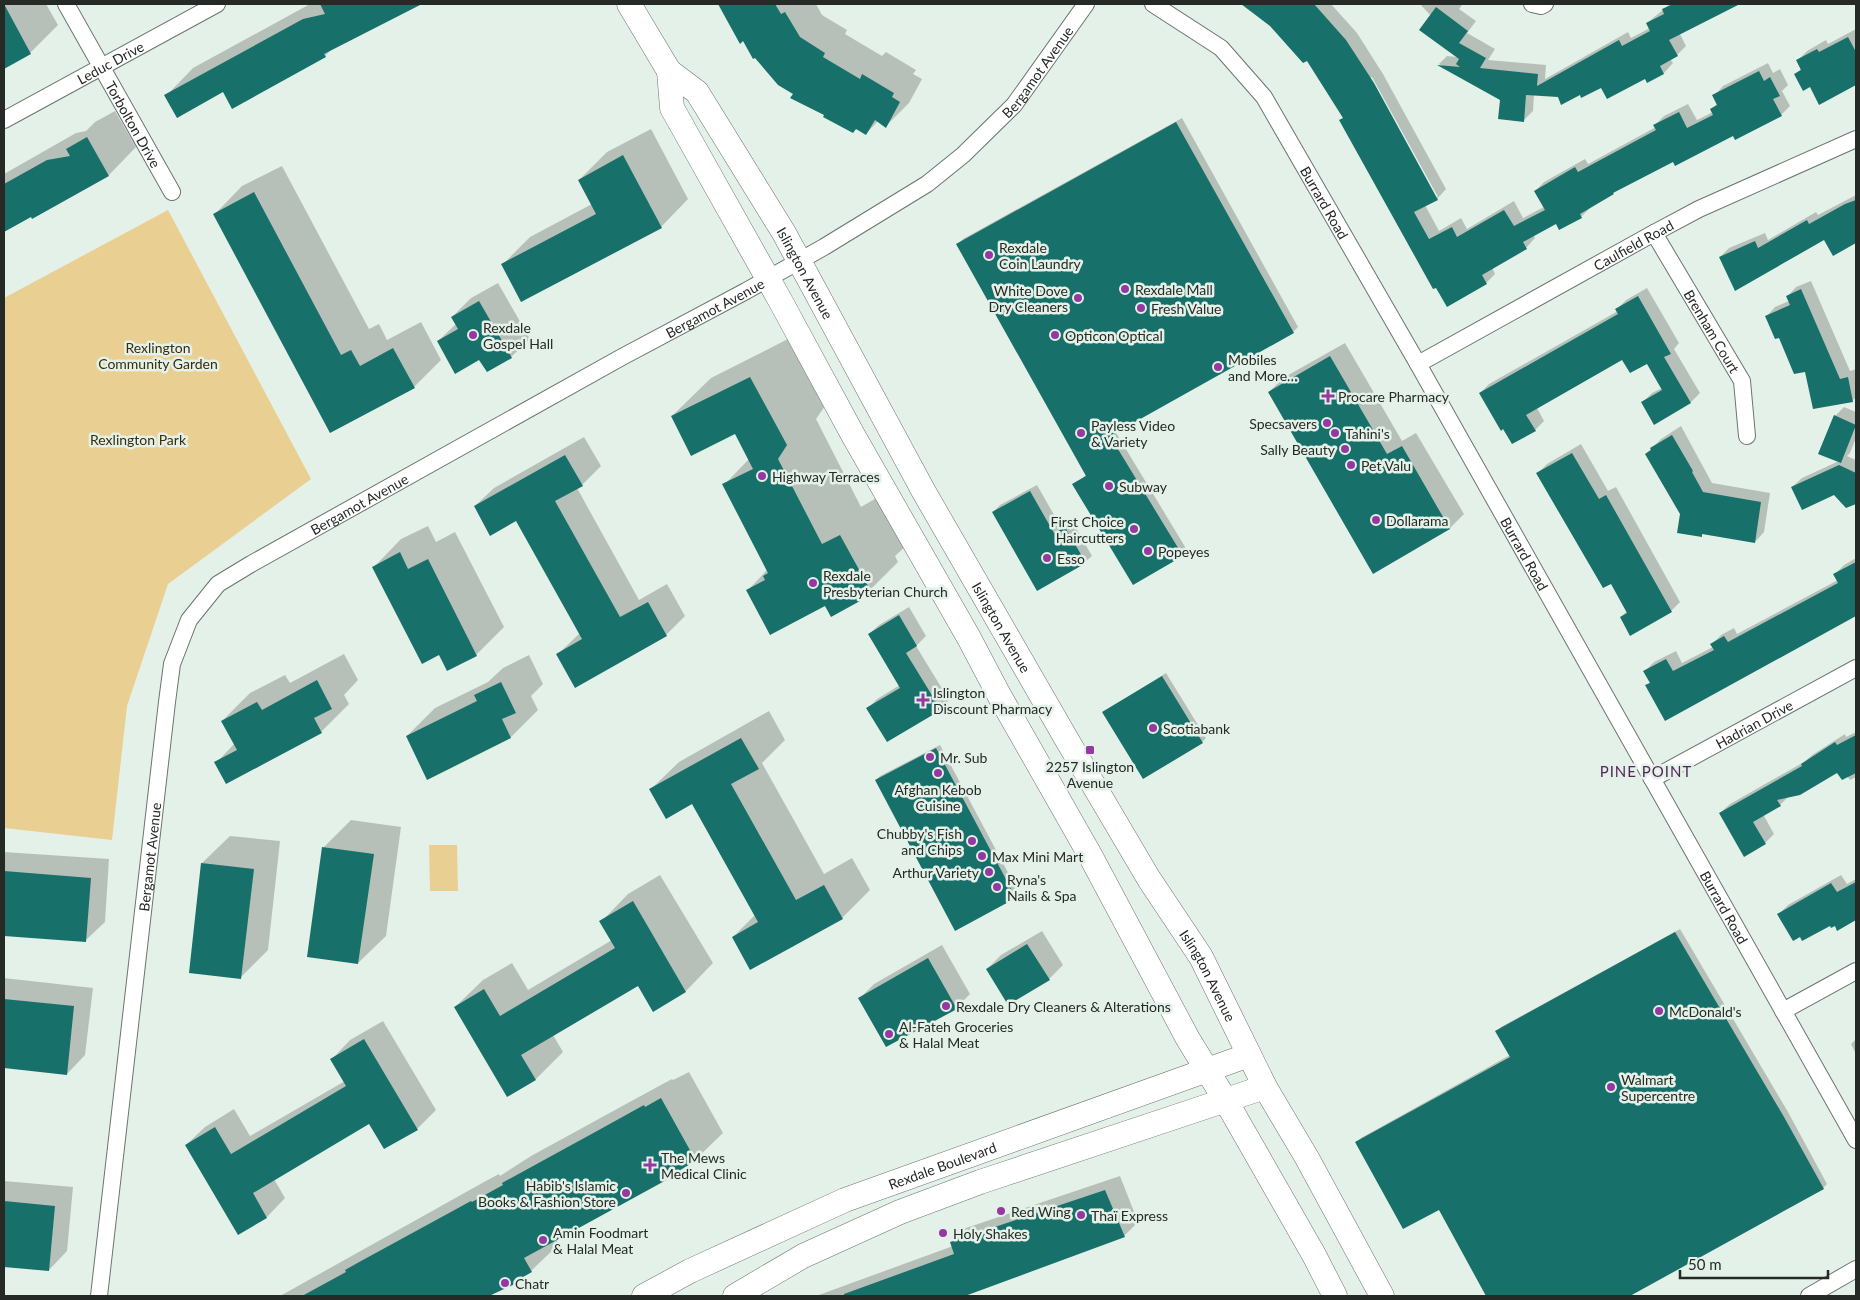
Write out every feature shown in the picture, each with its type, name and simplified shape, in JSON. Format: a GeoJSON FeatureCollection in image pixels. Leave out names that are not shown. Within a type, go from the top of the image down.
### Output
{"type":"FeatureCollection","features":[{"type":"Feature","properties":{"kind":"main road","name":"Islington Avenue"},"geometry":{"type":"LineString","coordinates":[[629,4],[669,71],[697,92],[799,260],[928,498],[1067,740],[1149,880],[1201,957],[1219,990],[1265,1087],[1307,1158],[1382,1296]]}},
{"type":"Feature","properties":{"kind":"main road","name":"Islington Avenue"},"geometry":{"type":"LineString","coordinates":[[669,71],[672,108],[768,278],[853,435],[1090,855],[1188,1039],[1226,1101],[1314,1255],[1335,1296]]}},
{"type":"Feature","properties":{"kind":"main road","name":"Rexdale Boulevard"},"geometry":{"type":"LineString","coordinates":[[644,1296],[690,1271],[845,1200],[1249,1055]]}},
{"type":"Feature","properties":{"kind":"main road","name":"Rexdale Boulevard"},"geometry":{"type":"LineString","coordinates":[[735,1296],[804,1256],[900,1212],[980,1182],[1265,1087]]}},
{"type":"Feature","properties":{"kind":"street","name":"Torbolton Drive"},"geometry":{"type":"LineString","coordinates":[[66,4],[172,192]]}},
{"type":"Feature","properties":{"kind":"street","name":"Leduc Drive"},"geometry":{"type":"LineString","coordinates":[[4,120],[217,4]]}},
{"type":"Feature","properties":{"kind":"street","name":"Bergamot Avenue"},"geometry":{"type":"LineString","coordinates":[[100,1296],[168,692],[172,664],[189,620],[218,584],[251,564],[768,278],[927,184],[964,154],[1014,105],[1086,4]]}},
{"type":"Feature","properties":{"kind":"street","name":"Burrard Road"},"geometry":{"type":"LineString","coordinates":[[1153,4],[1221,48],[1264,98],[1418,364],[1856,1140]]}},
{"type":"Feature","properties":{"kind":"street"},"geometry":{"type":"LineString","coordinates":[[1532,4],[1541,6],[1545,4]]}},
{"type":"Feature","properties":{"kind":"street","name":"Caulfield Road"},"geometry":{"type":"LineString","coordinates":[[1418,364],[1699,209],[1856,139]]}},
{"type":"Feature","properties":{"kind":"street","name":"Brenham Court"},"geometry":{"type":"LineString","coordinates":[[1654,233],[1742,381],[1747,436]]}},
{"type":"Feature","properties":{"kind":"street","name":"Hadrian Drive"},"geometry":{"type":"LineString","coordinates":[[1652,779],[1856,668]]}},
{"type":"Feature","properties":{"kind":"street"},"geometry":{"type":"LineString","coordinates":[[1783,1011],[1856,971]]}},
{"type":"Feature","properties":{"kind":"street"},"geometry":{"type":"LineString","coordinates":[[1809,1296],[1856,1269]]}},
{"type":"Feature","properties":{"kind":"green space","name":"Rexlington Park"},"geometry":{"type":"Polygon","coordinates":[[[168,210],[311,479],[168,584],[127,706],[112,840],[4,828],[4,298],[168,210]]]}},
{"type":"Feature","properties":{"kind":"green space"},"geometry":{"type":"Polygon","coordinates":[[[429,845],[457,845],[458,891],[430,891],[429,845]]]}},
{"type":"Feature","properties":{"kind":"building"},"geometry":{"type":"Polygon","coordinates":[[[4,4],[31,54],[4,69],[4,4]]]}},
{"type":"Feature","properties":{"kind":"building"},"geometry":{"type":"Polygon","coordinates":[[[320,4],[422,4],[324,54],[326,57],[232,109],[223,92],[177,118],[164,95],[303,19],[325,14],[320,4]]]}},
{"type":"Feature","properties":{"kind":"building"},"geometry":{"type":"Polygon","coordinates":[[[718,4],[775,4],[781,14],[785,12],[800,37],[825,53],[823,57],[860,79],[862,74],[894,93],[892,97],[900,102],[886,128],[875,120],[866,135],[856,129],[853,133],[823,117],[824,115],[790,98],[793,94],[778,85],[755,58],[753,59],[743,41],[740,44],[718,4]]]}},
{"type":"Feature","properties":{"kind":"building"},"geometry":{"type":"Polygon","coordinates":[[[1241,4],[1314,4],[1346,40],[1374,83],[1438,200],[1414,212],[1429,239],[1452,227],[1457,237],[1504,210],[1514,226],[1545,210],[1534,191],[1575,167],[1578,172],[1656,130],[1653,125],[1679,112],[1687,128],[1713,115],[1710,109],[1717,105],[1712,95],[1759,71],[1764,81],[1770,77],[1780,96],[1773,99],[1782,116],[1735,140],[1733,136],[1675,166],[1673,162],[1613,193],[1580,214],[1582,218],[1559,230],[1556,224],[1523,242],[1527,249],[1482,275],[1487,284],[1447,307],[1436,288],[1433,289],[1339,120],[1343,118],[1307,61],[1303,63],[1270,26],[1241,4]]]}},
{"type":"Feature","properties":{"kind":"building"},"geometry":{"type":"Polygon","coordinates":[[[1673,4],[1740,4],[1669,40],[1678,56],[1660,66],[1664,74],[1647,83],[1645,79],[1607,99],[1601,88],[1581,98],[1580,95],[1561,105],[1558,97],[1526,95],[1524,122],[1498,119],[1500,100],[1437,65],[1460,67],[1456,64],[1459,59],[1419,30],[1436,7],[1468,31],[1459,43],[1486,58],[1480,68],[1538,74],[1537,86],[1619,40],[1622,46],[1650,31],[1646,23],[1664,14],[1662,9],[1673,4]]]}},
{"type":"Feature","properties":{"kind":"building"},"geometry":{"type":"Polygon","coordinates":[[[1848,37],[1856,52],[1856,85],[1819,105],[1810,87],[1803,91],[1794,74],[1801,70],[1796,60],[1817,49],[1819,52],[1848,37]]]}},
{"type":"Feature","properties":{"kind":"building","name":"Rexdale Mall"},"geometry":{"type":"Polygon","coordinates":[[[1176,122],[1294,333],[1110,436],[1183,556],[1133,585],[1072,484],[1086,476],[956,244],[1176,122]]]}},
{"type":"Feature","properties":{"kind":"building"},"geometry":{"type":"Polygon","coordinates":[[[87,137],[109,176],[32,219],[31,217],[4,232],[4,184],[47,160],[70,156],[66,149],[87,137]]]}},
{"type":"Feature","properties":{"kind":"building"},"geometry":{"type":"Polygon","coordinates":[[[623,155],[662,228],[521,302],[501,264],[596,214],[578,180],[623,155]]]}},
{"type":"Feature","properties":{"kind":"building"},"geometry":{"type":"Polygon","coordinates":[[[254,192],[341,355],[351,350],[360,366],[393,348],[415,388],[330,433],[213,214],[254,192]]]}},
{"type":"Feature","properties":{"kind":"building"},"geometry":{"type":"Polygon","coordinates":[[[1856,200],[1856,243],[1833,256],[1824,240],[1735,291],[1719,257],[1755,241],[1758,248],[1807,220],[1809,224],[1856,200]]]}},
{"type":"Feature","properties":{"kind":"building"},"geometry":{"type":"Polygon","coordinates":[[[1801,289],[1840,379],[1848,377],[1853,402],[1813,409],[1805,372],[1794,374],[1779,338],[1775,339],[1765,316],[1790,305],[1786,296],[1801,289]]]}},
{"type":"Feature","properties":{"kind":"building"},"geometry":{"type":"Polygon","coordinates":[[[1638,296],[1671,354],[1664,357],[1691,403],[1654,425],[1641,402],[1662,390],[1647,364],[1630,373],[1622,360],[1526,415],[1536,431],[1512,444],[1503,429],[1501,431],[1479,393],[1618,314],[1615,309],[1638,296]]]}},
{"type":"Feature","properties":{"kind":"building","name":"Rexdale Gospel Hall"},"geometry":{"type":"Polygon","coordinates":[[[479,301],[512,358],[487,372],[479,360],[455,374],[437,341],[458,329],[451,317],[479,301]]]}},
{"type":"Feature","properties":{"kind":"building"},"geometry":{"type":"Polygon","coordinates":[[[1330,356],[1387,454],[1402,446],[1450,529],[1373,574],[1268,392],[1330,356]]]}},
{"type":"Feature","properties":{"kind":"building","name":"Highway Terraces"},"geometry":{"type":"Polygon","coordinates":[[[750,377],[787,445],[778,459],[822,544],[840,535],[868,586],[857,596],[860,601],[831,617],[825,606],[770,635],[746,590],[765,580],[763,576],[768,573],[722,484],[753,469],[735,434],[691,456],[671,416],[750,377]]]}},
{"type":"Feature","properties":{"kind":"building"},"geometry":{"type":"Polygon","coordinates":[[[1834,415],[1856,425],[1841,463],[1818,454],[1834,415]]]}},
{"type":"Feature","properties":{"kind":"building"},"geometry":{"type":"Polygon","coordinates":[[[1672,435],[1703,492],[1761,502],[1755,543],[1702,534],[1702,537],[1677,533],[1680,514],[1645,454],[1651,450],[1650,448],[1672,435]]]}},
{"type":"Feature","properties":{"kind":"building"},"geometry":{"type":"Polygon","coordinates":[[[1572,453],[1599,499],[1606,495],[1672,612],[1630,636],[1620,617],[1627,613],[1611,584],[1603,588],[1536,473],[1572,453]]]}},
{"type":"Feature","properties":{"kind":"building"},"geometry":{"type":"Polygon","coordinates":[[[565,455],[583,486],[555,501],[620,617],[648,602],[667,636],[575,688],[556,654],[582,639],[516,521],[490,536],[474,506],[565,455]]]}},
{"type":"Feature","properties":{"kind":"building"},"geometry":{"type":"Polygon","coordinates":[[[1839,465],[1856,473],[1856,504],[1846,508],[1834,495],[1802,510],[1791,487],[1839,465]]]}},
{"type":"Feature","properties":{"kind":"building"},"geometry":{"type":"Polygon","coordinates":[[[1030,491],[1054,533],[1065,527],[1086,563],[1037,591],[992,512],[1030,491]]]}},
{"type":"Feature","properties":{"kind":"building"},"geometry":{"type":"Polygon","coordinates":[[[400,552],[408,569],[428,559],[477,656],[447,671],[439,655],[422,664],[372,567],[400,552]]]}},
{"type":"Feature","properties":{"kind":"building"},"geometry":{"type":"Polygon","coordinates":[[[1856,562],[1856,616],[1665,721],[1645,685],[1650,683],[1643,671],[1666,659],[1673,671],[1714,650],[1710,644],[1724,636],[1728,642],[1838,583],[1833,574],[1856,562]]]}},
{"type":"Feature","properties":{"kind":"building"},"geometry":{"type":"Polygon","coordinates":[[[899,615],[917,646],[906,653],[941,710],[887,742],[866,708],[900,688],[868,634],[899,615]]]}},
{"type":"Feature","properties":{"kind":"building","name":"Scotiabank"},"geometry":{"type":"Polygon","coordinates":[[[1162,676],[1203,743],[1143,779],[1102,712],[1162,676]]]}},
{"type":"Feature","properties":{"kind":"building"},"geometry":{"type":"Polygon","coordinates":[[[317,680],[332,709],[314,718],[322,733],[226,784],[214,762],[237,750],[221,721],[257,702],[262,710],[317,680]]]}},
{"type":"Feature","properties":{"kind":"building"},"geometry":{"type":"Polygon","coordinates":[[[501,682],[516,713],[502,719],[511,738],[427,780],[406,736],[477,701],[474,695],[501,682]]]}},
{"type":"Feature","properties":{"kind":"building"},"geometry":{"type":"Polygon","coordinates":[[[1856,735],[1856,773],[1842,780],[1837,773],[1800,795],[1777,800],[1781,806],[1753,822],[1766,844],[1744,857],[1719,813],[1802,766],[1801,764],[1835,742],[1837,745],[1856,735]]]}},
{"type":"Feature","properties":{"kind":"building"},"geometry":{"type":"Polygon","coordinates":[[[741,738],[759,769],[731,784],[796,900],[824,885],[843,919],[750,970],[732,937],[758,922],[692,804],[666,819],[649,789],[741,738]]]}},
{"type":"Feature","properties":{"kind":"building"},"geometry":{"type":"Polygon","coordinates":[[[936,748],[1016,898],[955,931],[875,780],[936,748]]]}},
{"type":"Feature","properties":{"kind":"building"},"geometry":{"type":"Polygon","coordinates":[[[322,847],[374,854],[358,964],[307,957],[322,847]]]}},
{"type":"Feature","properties":{"kind":"building"},"geometry":{"type":"Polygon","coordinates":[[[201,863],[254,869],[241,979],[189,973],[201,863]]]}},
{"type":"Feature","properties":{"kind":"building"},"geometry":{"type":"Polygon","coordinates":[[[4,871],[91,878],[86,942],[4,936],[4,871]]]}},
{"type":"Feature","properties":{"kind":"building"},"geometry":{"type":"Polygon","coordinates":[[[1856,882],[1856,920],[1837,931],[1835,926],[1831,928],[1830,926],[1802,941],[1800,937],[1793,941],[1777,914],[1831,883],[1837,892],[1856,882]]]}},
{"type":"Feature","properties":{"kind":"building"},"geometry":{"type":"Polygon","coordinates":[[[633,901],[686,992],[653,1012],[638,986],[521,1055],[536,1080],[507,1097],[454,1007],[484,989],[500,1016],[615,948],[599,921],[633,901]]]}},
{"type":"Feature","properties":{"kind":"building","name":"Walmart Supercentre"},"geometry":{"type":"Polygon","coordinates":[[[1675,932],[1784,1117],[1824,1189],[1630,1296],[1486,1296],[1439,1210],[1403,1229],[1355,1142],[1510,1057],[1495,1031],[1675,932]]]}},
{"type":"Feature","properties":{"kind":"building"},"geometry":{"type":"Polygon","coordinates":[[[1027,944],[1050,980],[1008,1005],[986,969],[1027,944]]]}},
{"type":"Feature","properties":{"kind":"building"},"geometry":{"type":"Polygon","coordinates":[[[928,958],[957,1009],[886,1047],[858,998],[928,958]]]}},
{"type":"Feature","properties":{"kind":"building"},"geometry":{"type":"Polygon","coordinates":[[[4,999],[74,1006],[67,1075],[4,1068],[4,999]]]}},
{"type":"Feature","properties":{"kind":"building"},"geometry":{"type":"Polygon","coordinates":[[[364,1039],[418,1130],[384,1149],[369,1124],[253,1193],[267,1218],[238,1235],[185,1145],[215,1127],[231,1154],[346,1086],[330,1059],[364,1039]]]}},
{"type":"Feature","properties":{"kind":"building"},"geometry":{"type":"Polygon","coordinates":[[[661,1098],[696,1161],[680,1170],[681,1172],[524,1258],[532,1272],[516,1281],[517,1283],[489,1296],[302,1296],[346,1272],[345,1270],[361,1261],[503,1185],[502,1183],[644,1105],[645,1107],[661,1098]]]}},
{"type":"Feature","properties":{"kind":"building"},"geometry":{"type":"Polygon","coordinates":[[[1105,1190],[1125,1237],[965,1296],[844,1296],[844,1294],[954,1254],[950,1242],[1105,1190]]]}},
{"type":"Feature","properties":{"kind":"building"},"geometry":{"type":"Polygon","coordinates":[[[4,1201],[55,1206],[49,1271],[4,1267],[4,1201]]]}},
{"type":"Feature","properties":{"kind":"place","name":"Rexdale Coin Laundry"},"geometry":{"type":"Point","coordinates":[989,255]}},
{"type":"Feature","properties":{"kind":"place","name":"Rexdale Mall"},"geometry":{"type":"Point","coordinates":[1125,289]}},
{"type":"Feature","properties":{"kind":"place","name":"White Dove Dry Cleaners"},"geometry":{"type":"Point","coordinates":[1078,298]}},
{"type":"Feature","properties":{"kind":"place","name":"Fresh Value"},"geometry":{"type":"Point","coordinates":[1141,308]}},
{"type":"Feature","properties":{"kind":"place","name":"Rexdale Gospel Hall"},"geometry":{"type":"Point","coordinates":[473,335]}},
{"type":"Feature","properties":{"kind":"place","name":"Opticon Optical"},"geometry":{"type":"Point","coordinates":[1055,335]}},
{"type":"Feature","properties":{"kind":"place","name":"Mobiles and More…"},"geometry":{"type":"Point","coordinates":[1218,367]}},
{"type":"Feature","properties":{"kind":"place","name":"Procare Pharmacy"},"geometry":{"type":"Point","coordinates":[1328,396]}},
{"type":"Feature","properties":{"kind":"place","name":"Specsavers"},"geometry":{"type":"Point","coordinates":[1327,423]}},
{"type":"Feature","properties":{"kind":"place","name":"Payless Video & Variety"},"geometry":{"type":"Point","coordinates":[1081,433]}},
{"type":"Feature","properties":{"kind":"place","name":"Tahini's"},"geometry":{"type":"Point","coordinates":[1335,433]}},
{"type":"Feature","properties":{"kind":"place","name":"Sally Beauty"},"geometry":{"type":"Point","coordinates":[1345,449]}},
{"type":"Feature","properties":{"kind":"place","name":"Pet Valu"},"geometry":{"type":"Point","coordinates":[1351,465]}},
{"type":"Feature","properties":{"kind":"place","name":"Highway Terraces"},"geometry":{"type":"Point","coordinates":[762,476]}},
{"type":"Feature","properties":{"kind":"place","name":"Subway"},"geometry":{"type":"Point","coordinates":[1109,486]}},
{"type":"Feature","properties":{"kind":"place","name":"Dollarama"},"geometry":{"type":"Point","coordinates":[1376,520]}},
{"type":"Feature","properties":{"kind":"place","name":"First Choice Haircutters"},"geometry":{"type":"Point","coordinates":[1134,529]}},
{"type":"Feature","properties":{"kind":"place","name":"Popeyes"},"geometry":{"type":"Point","coordinates":[1148,551]}},
{"type":"Feature","properties":{"kind":"place","name":"Esso"},"geometry":{"type":"Point","coordinates":[1047,558]}},
{"type":"Feature","properties":{"kind":"place","name":"Rexdale Presbyterian Church"},"geometry":{"type":"Point","coordinates":[813,583]}},
{"type":"Feature","properties":{"kind":"place","name":"Islington Discount Pharmacy"},"geometry":{"type":"Point","coordinates":[923,700]}},
{"type":"Feature","properties":{"kind":"place","name":"Scotiabank"},"geometry":{"type":"Point","coordinates":[1153,728]}},
{"type":"Feature","properties":{"kind":"place","name":"2257 Islington Avenue"},"geometry":{"type":"Point","coordinates":[1090,750]}},
{"type":"Feature","properties":{"kind":"place","name":"Mr. Sub"},"geometry":{"type":"Point","coordinates":[930,757]}},
{"type":"Feature","properties":{"kind":"place","name":"Afghan Kebob Cuisine"},"geometry":{"type":"Point","coordinates":[938,773]}},
{"type":"Feature","properties":{"kind":"place","name":"Chubby's Fish and Chips"},"geometry":{"type":"Point","coordinates":[972,841]}},
{"type":"Feature","properties":{"kind":"place","name":"Max Mini Mart"},"geometry":{"type":"Point","coordinates":[982,856]}},
{"type":"Feature","properties":{"kind":"place","name":"Arthur Variety"},"geometry":{"type":"Point","coordinates":[989,872]}},
{"type":"Feature","properties":{"kind":"place","name":"Ryna's Nails & Spa"},"geometry":{"type":"Point","coordinates":[997,887]}},
{"type":"Feature","properties":{"kind":"place","name":"Rexdale Dry Cleaners & Alterations"},"geometry":{"type":"Point","coordinates":[946,1006]}},
{"type":"Feature","properties":{"kind":"place","name":"McDonald's"},"geometry":{"type":"Point","coordinates":[1659,1011]}},
{"type":"Feature","properties":{"kind":"place","name":"Al-Fateh Groceries & Halal Meat"},"geometry":{"type":"Point","coordinates":[889,1034]}},
{"type":"Feature","properties":{"kind":"place","name":"Walmart Supercentre"},"geometry":{"type":"Point","coordinates":[1611,1087]}},
{"type":"Feature","properties":{"kind":"place","name":"The Mews Medical Clinic"},"geometry":{"type":"Point","coordinates":[650,1165]}},
{"type":"Feature","properties":{"kind":"place","name":"Habib's Islamic Books & Fashion Store"},"geometry":{"type":"Point","coordinates":[626,1193]}},
{"type":"Feature","properties":{"kind":"place","name":"Red Wing"},"geometry":{"type":"Point","coordinates":[1001,1211]}},
{"type":"Feature","properties":{"kind":"place","name":"Thaï Express"},"geometry":{"type":"Point","coordinates":[1081,1215]}},
{"type":"Feature","properties":{"kind":"place","name":"Holy Shakes"},"geometry":{"type":"Point","coordinates":[943,1233]}},
{"type":"Feature","properties":{"kind":"place","name":"Amin Foodmart & Halal Meat"},"geometry":{"type":"Point","coordinates":[543,1240]}},
{"type":"Feature","properties":{"kind":"place","name":"Chatr"},"geometry":{"type":"Point","coordinates":[505,1283]}},
{"type":"Feature","properties":{"kind":"district","name":"PINE POINT"},"geometry":{"type":"Point","coordinates":[1646,771]}},
{"type":"Feature","properties":{"kind":"park label","name":"Rexlington Community Garden"},"geometry":{"type":"Point","coordinates":[158,356]}}]}
